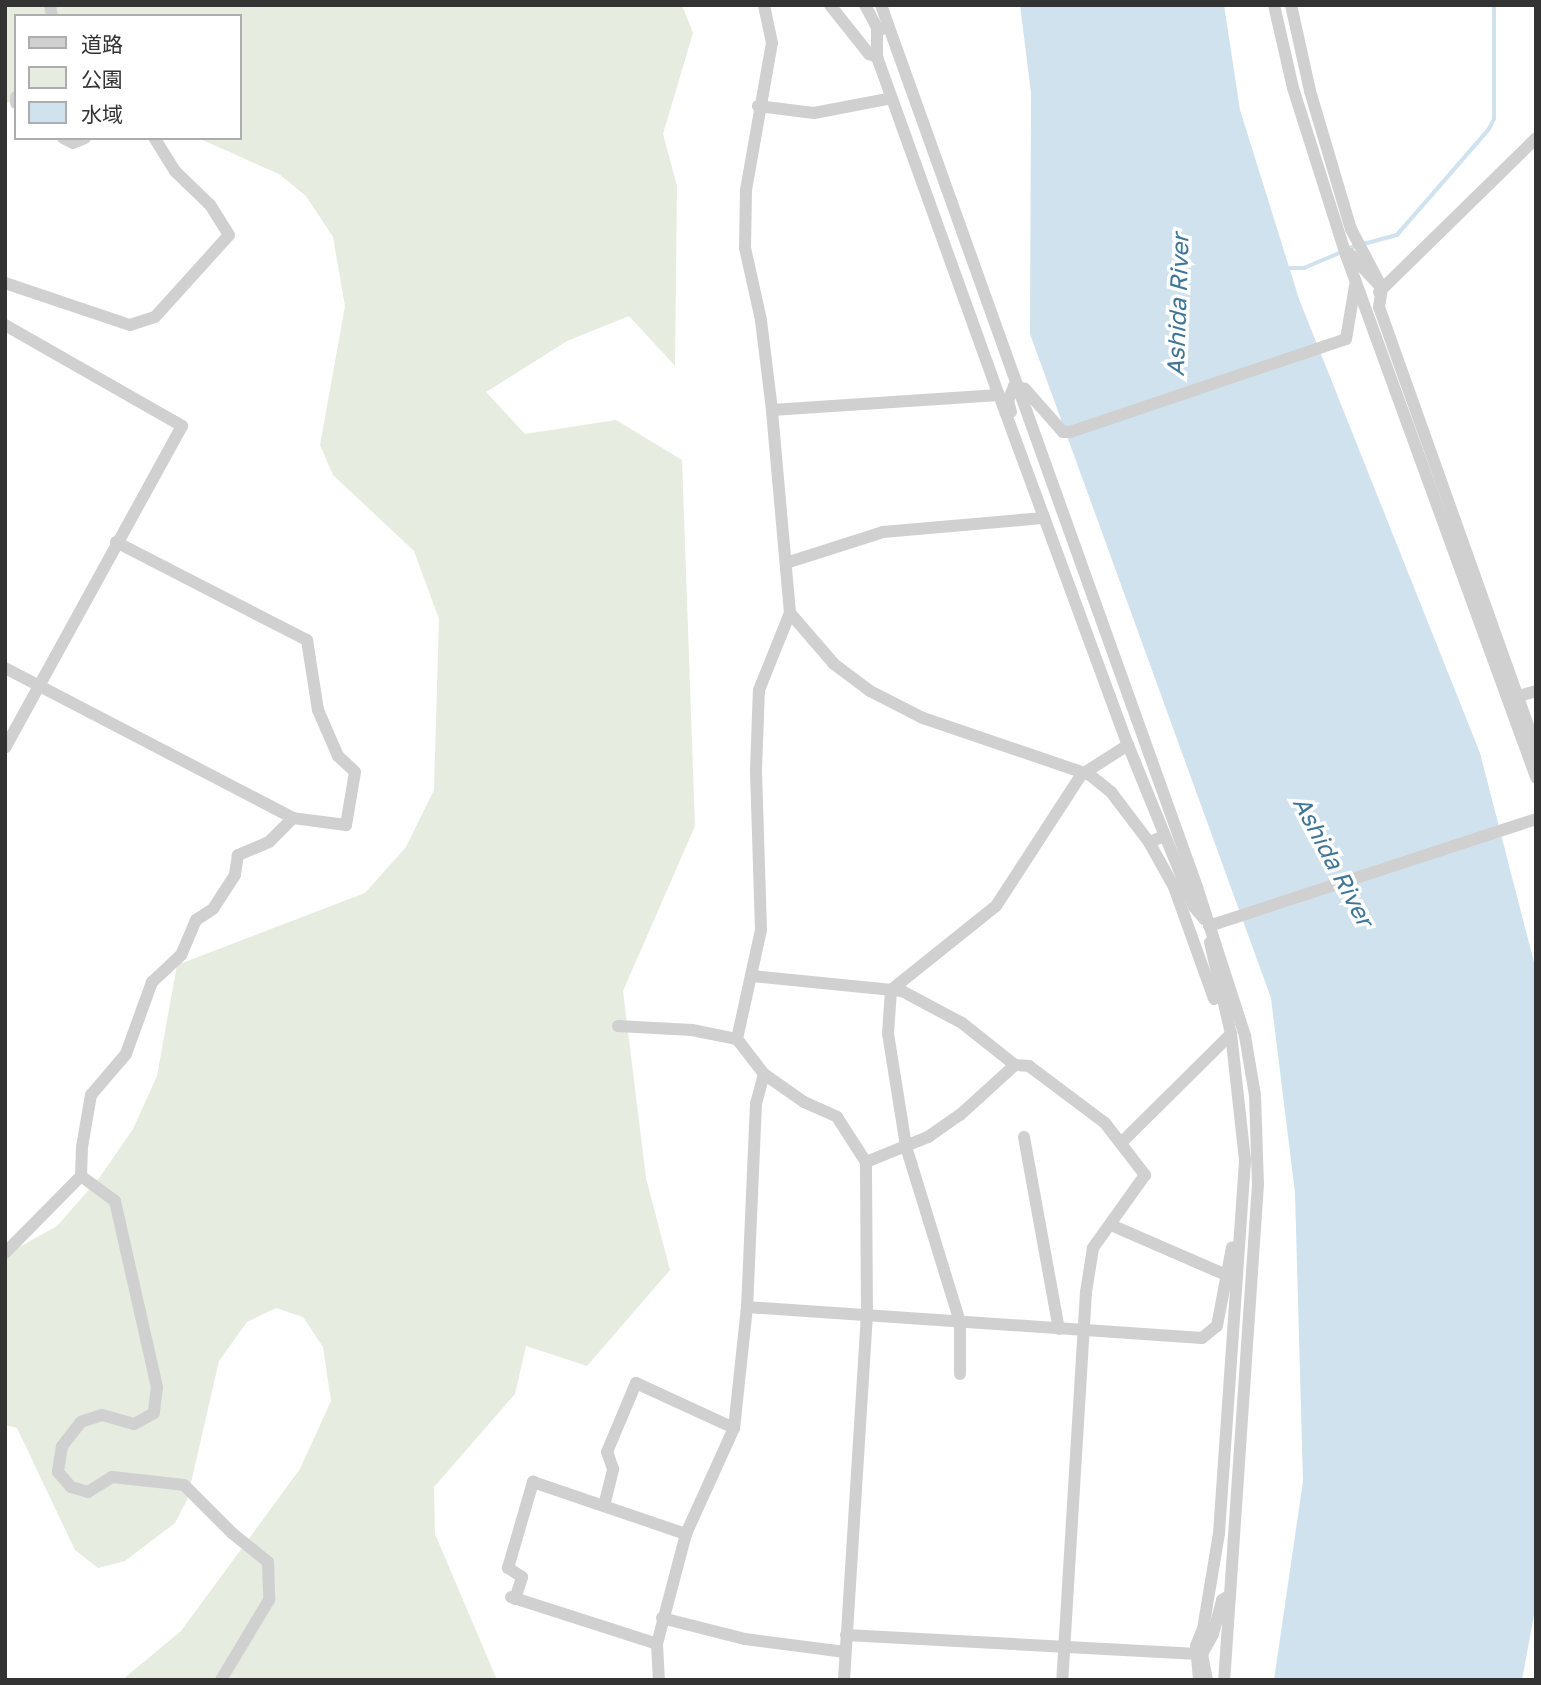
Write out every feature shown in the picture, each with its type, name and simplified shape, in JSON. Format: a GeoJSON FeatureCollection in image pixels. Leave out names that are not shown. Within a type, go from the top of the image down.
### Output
{"type":"FeatureCollection","features":[{"type":"Feature","properties":{"kind":"street"},"geometry":{"type":"LineString","coordinates":[[737,1039],[761,930],[756,770],[759,690],[790,613],[772,410],[745,248],[746,190],[758,106],[772,43],[764,5]]}},
{"type":"Feature","properties":{"kind":"street"},"geometry":{"type":"LineString","coordinates":[[830,5],[869,54],[877,57]]}},
{"type":"Feature","properties":{"kind":"street"},"geometry":{"type":"LineString","coordinates":[[865,5],[882,29],[1014,386],[1209,926],[1245,1036],[1255,1095],[1258,1184],[1224,1680]]}},
{"type":"Feature","properties":{"kind":"street"},"geometry":{"type":"LineString","coordinates":[[881,5],[882,29],[877,57],[1128,745],[1194,907],[1209,926],[1210,955],[1230,1036],[1245,1160],[1219,1533],[1198,1654],[1199,1680]]}},
{"type":"Feature","properties":{"kind":"street"},"geometry":{"type":"LineString","coordinates":[[1274,5],[1293,88],[1355,282],[1536,777]]}},
{"type":"Feature","properties":{"kind":"street"},"geometry":{"type":"LineString","coordinates":[[1291,5],[1310,91],[1351,229],[1382,288],[1379,307],[1536,748]]}},
{"type":"Feature","properties":{"kind":"street"},"geometry":{"type":"LineString","coordinates":[[758,106],[814,113],[892,98]]}},
{"type":"Feature","properties":{"kind":"street"},"geometry":{"type":"LineString","coordinates":[[1370,325],[1374,300],[1382,288],[1536,138]]}},
{"type":"Feature","properties":{"kind":"street"},"geometry":{"type":"LineString","coordinates":[[5,283],[130,325],[155,317],[229,234],[210,205],[175,171],[155,140]]}},
{"type":"Feature","properties":{"kind":"street"},"geometry":{"type":"LineString","coordinates":[[1346,255],[1351,254],[1382,288]]}},
{"type":"Feature","properties":{"kind":"street"},"geometry":{"type":"LineString","coordinates":[[1014,386],[1026,389],[1063,432],[1070,432],[1346,339],[1355,282]]}},
{"type":"Feature","properties":{"kind":"street"},"geometry":{"type":"LineString","coordinates":[[5,325],[182,426],[5,748]]}},
{"type":"Feature","properties":{"kind":"street"},"geometry":{"type":"LineString","coordinates":[[1014,386],[1008,401],[1024,446],[1019,449]]}},
{"type":"Feature","properties":{"kind":"street"},"geometry":{"type":"LineString","coordinates":[[772,410],[999,395]]}},
{"type":"Feature","properties":{"kind":"street"},"geometry":{"type":"LineString","coordinates":[[786,563],[883,532],[1044,518]]}},
{"type":"Feature","properties":{"kind":"street"},"geometry":{"type":"LineString","coordinates":[[5,668],[293,818],[346,825],[355,772],[338,756],[318,710],[307,640],[116,542]]}},
{"type":"Feature","properties":{"kind":"street"},"geometry":{"type":"LineString","coordinates":[[790,613],[834,664],[870,691],[923,718],[1081,775],[1090,775],[1111,792],[1149,842],[1174,887],[1230,1036]]}},
{"type":"Feature","properties":{"kind":"street"},"geometry":{"type":"LineString","coordinates":[[1519,696],[1536,691]]}},
{"type":"Feature","properties":{"kind":"street"},"geometry":{"type":"LineString","coordinates":[[960,1374],[960,1322],[906,1146],[888,1034],[891,990],[996,906],[1081,775],[1128,745]]}},
{"type":"Feature","properties":{"kind":"street"},"geometry":{"type":"LineString","coordinates":[[5,1253],[81,1176],[91,1095],[125,1054],[152,982],[181,955],[196,920],[213,909],[235,875],[238,855],[269,842],[293,818]]}},
{"type":"Feature","properties":{"kind":"street"},"geometry":{"type":"LineString","coordinates":[[1209,926],[1536,819]]}},
{"type":"Feature","properties":{"kind":"street"},"geometry":{"type":"LineString","coordinates":[[1149,842],[1166,836]]}},
{"type":"Feature","properties":{"kind":"street"},"geometry":{"type":"LineString","coordinates":[[752,976],[902,991],[962,1023],[1015,1065],[1029,1066],[1123,1141],[1145,1175],[1093,1248],[1083,1330],[1062,1680]]}},
{"type":"Feature","properties":{"kind":"street"},"geometry":{"type":"LineString","coordinates":[[618,1026],[692,1030],[737,1039],[764,1074],[804,1102],[837,1117],[866,1162],[867,1315],[844,1680]]}},
{"type":"Feature","properties":{"kind":"street"},"geometry":{"type":"LineString","coordinates":[[1123,1141],[1230,1036]]}},
{"type":"Feature","properties":{"kind":"street"},"geometry":{"type":"LineString","coordinates":[[866,1162],[906,1146],[960,1115],[1015,1065]]}},
{"type":"Feature","properties":{"kind":"street"},"geometry":{"type":"LineString","coordinates":[[659,1680],[657,1644],[686,1534],[734,1428],[747,1307],[753,1143],[764,1074]]}},
{"type":"Feature","properties":{"kind":"street"},"geometry":{"type":"LineString","coordinates":[[1024,1137],[1059,1329]]}},
{"type":"Feature","properties":{"kind":"street"},"geometry":{"type":"LineString","coordinates":[[81,1176],[115,1201],[157,1387],[154,1413],[134,1424],[102,1415],[81,1422],[62,1446],[58,1472],[71,1487],[88,1492],[112,1477],[184,1485],[232,1533],[268,1562],[269,1600],[220,1680]]}},
{"type":"Feature","properties":{"kind":"street"},"geometry":{"type":"LineString","coordinates":[[747,1307],[1202,1338],[1217,1326],[1236,1225],[1240,1224]]}},
{"type":"Feature","properties":{"kind":"street"},"geometry":{"type":"LineString","coordinates":[[1111,1225],[1226,1275]]}},
{"type":"Feature","properties":{"kind":"street"},"geometry":{"type":"LineString","coordinates":[[604,1506],[613,1469],[607,1452],[636,1382],[734,1428]]}},
{"type":"Feature","properties":{"kind":"street"},"geometry":{"type":"LineString","coordinates":[[657,1644],[513,1598],[522,1577],[508,1568],[533,1482],[686,1534]]}},
{"type":"Feature","properties":{"kind":"street"},"geometry":{"type":"LineString","coordinates":[[1198,1654],[1213,1634],[1222,1600],[1230,1595]]}},
{"type":"Feature","properties":{"kind":"street"},"geometry":{"type":"LineString","coordinates":[[662,1618],[745,1639],[845,1652]]}},
{"type":"Feature","properties":{"kind":"street"},"geometry":{"type":"LineString","coordinates":[[846,1635],[1198,1654]]}},
{"type":"Feature","properties":{"kind":"street"},"geometry":{"type":"LineString","coordinates":[[1198,1654],[1207,1680]]}},
{"type":"Feature","properties":{"kind":"green space"},"geometry":{"type":"Polygon","coordinates":[[[5,5],[682,5],[693,33],[663,134],[677,186],[675,366],[629,316],[567,341],[486,392],[525,434],[616,420],[682,460],[695,826],[623,991],[646,1178],[670,1270],[587,1366],[526,1346],[515,1394],[434,1487],[435,1534],[497,1680],[122,1680],[181,1631],[300,1469],[331,1401],[323,1347],[303,1317],[276,1308],[247,1322],[219,1361],[187,1500],[175,1523],[125,1561],[98,1568],[75,1550],[17,1428],[5,1425],[5,1255],[57,1226],[100,1177],[133,1129],[157,1076],[177,965],[365,893],[406,847],[434,790],[439,619],[414,551],[333,475],[320,445],[345,306],[333,237],[306,196],[279,174],[202,140],[242,140],[242,14],[14,14],[14,103],[5,102],[5,5]]]}},
{"type":"Feature","properties":{"kind":"water","name":"Ashida River"},"geometry":{"type":"Polygon","coordinates":[[[1020,5],[1224,5],[1240,110],[1299,299],[1480,753],[1536,970],[1536,1604],[1522,1680],[1274,1680],[1303,1481],[1295,1193],[1271,998],[1030,334],[1031,93],[1020,5]]]}},
{"type":"Feature","properties":{"kind":"waterway"},"geometry":{"type":"LineString","coordinates":[[1349,248],[1397,235],[1489,129],[1494,119],[1494,5]]}},
{"type":"Feature","properties":{"kind":"waterway"},"geometry":{"type":"LineString","coordinates":[[1286,268],[1304,268],[1342,252]]}}]}
